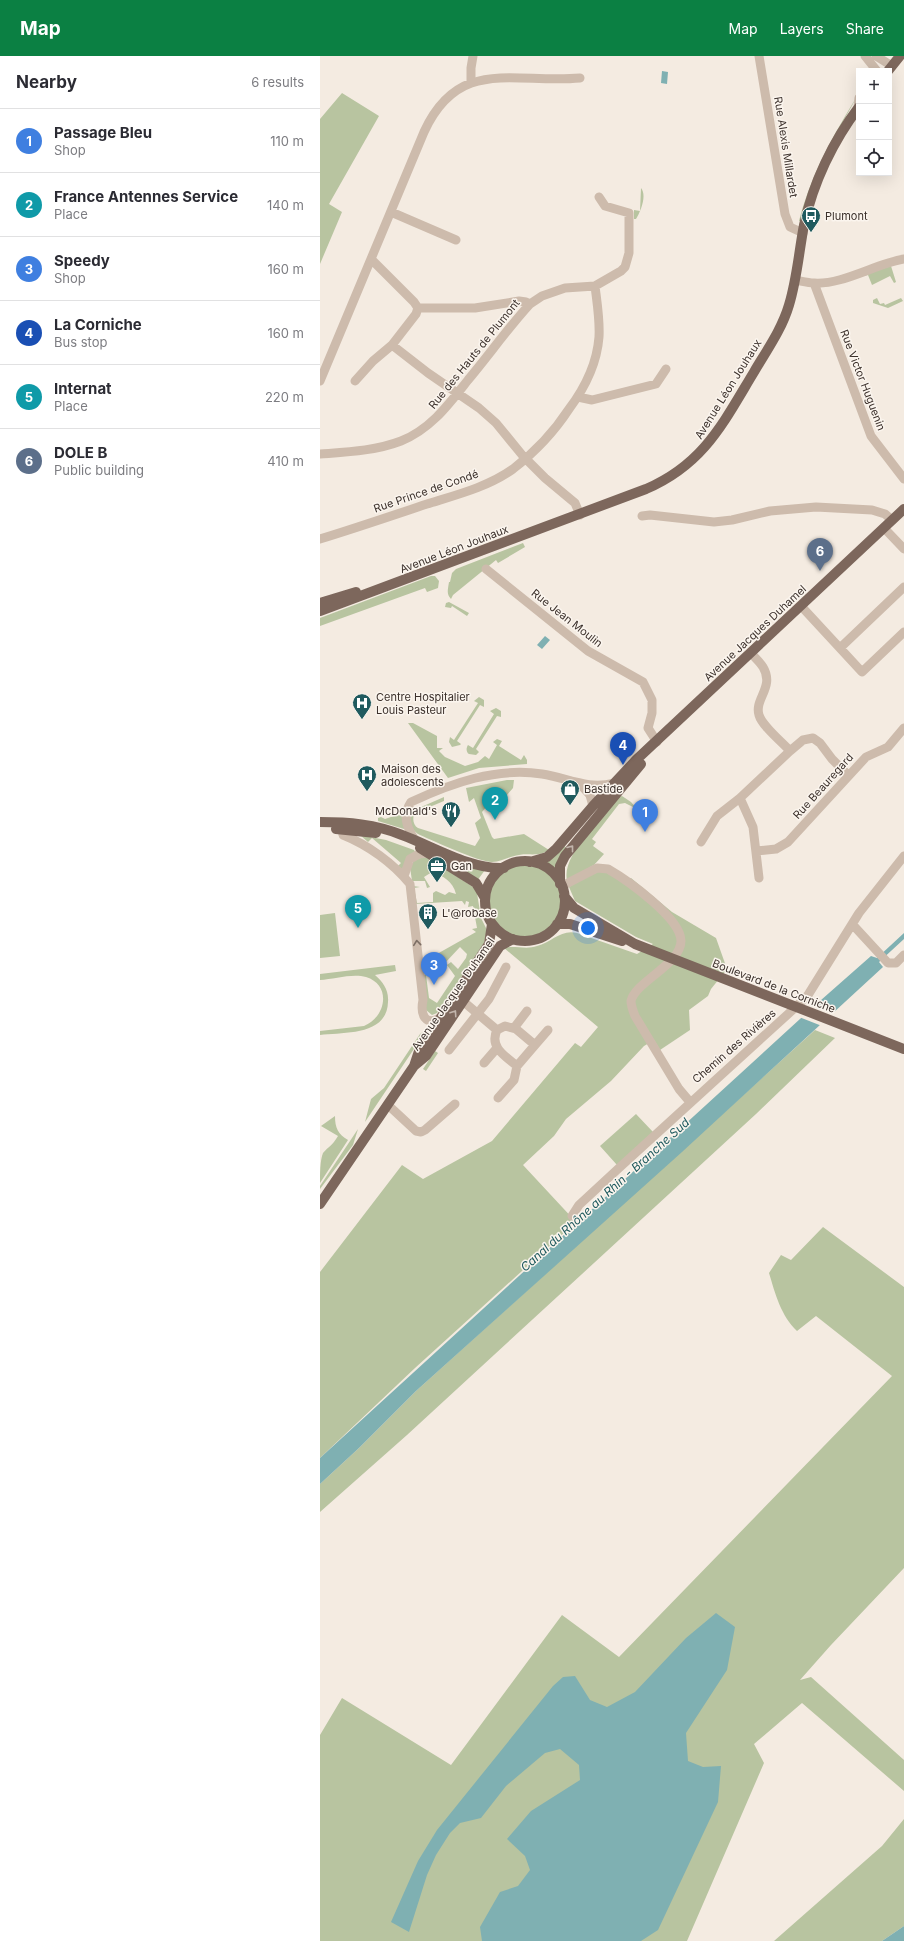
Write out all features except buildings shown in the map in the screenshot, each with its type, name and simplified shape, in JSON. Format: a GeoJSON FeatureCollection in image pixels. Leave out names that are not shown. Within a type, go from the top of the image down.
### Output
{"type":"FeatureCollection","features":[{"type":"Feature","properties":{"kind":"main road"},"geometry":{"type":"LineString","coordinates":[[891,68],[900,56]]}},
{"type":"Feature","properties":{"kind":"main road","name":"Avenue Léon Jouhaux"},"geometry":{"type":"LineString","coordinates":[[320,611],[580,515],[661,482],[681,471],[699,455],[721,426],[775,338],[789,306],[796,280],[803,233],[810,204],[830,153],[856,111]]}},
{"type":"Feature","properties":{"kind":"main road","name":"Avenue Jacques Duhamel"},"geometry":{"type":"LineString","coordinates":[[530,862],[547,857],[556,849],[593,806],[617,785],[657,742],[904,510]]}},
{"type":"Feature","properties":{"kind":"main road"},"geometry":{"type":"LineString","coordinates":[[320,603],[351,594],[421,569],[442,565]]}},
{"type":"Feature","properties":{"kind":"main road","name":"Avenue Jacques Duhamel"},"geometry":{"type":"LineString","coordinates":[[562,889],[560,866],[565,856],[617,785]]}},
{"type":"Feature","properties":{"kind":"main road"},"geometry":{"type":"LineString","coordinates":[[320,822],[358,823],[386,830],[415,840],[474,864],[504,868]]}},
{"type":"Feature","properties":{"kind":"main road"},"geometry":{"type":"LineString","coordinates":[[320,829],[342,829],[381,834],[408,843],[428,853],[476,883],[485,898],[487,913],[492,924],[502,933],[513,939],[523,941],[538,939],[547,934],[557,924],[564,909],[562,889],[550,870],[530,862],[514,863],[504,868],[490,882],[485,898]]}},
{"type":"Feature","properties":{"kind":"main road","name":"Boulevard de la Corniche"},"geometry":{"type":"LineString","coordinates":[[562,889],[571,905],[638,946]]}},
{"type":"Feature","properties":{"kind":"main road","name":"Boulevard de la Corniche"},"geometry":{"type":"LineString","coordinates":[[557,924],[563,923],[576,926],[638,946],[904,1049]]}},
{"type":"Feature","properties":{"kind":"main road","name":"Avenue Jacques Duhamel"},"geometry":{"type":"LineString","coordinates":[[414,1066],[426,1056],[460,999],[489,944],[492,924]]}},
{"type":"Feature","properties":{"kind":"main road","name":"Avenue Jacques Duhamel"},"geometry":{"type":"LineString","coordinates":[[320,1204],[414,1066],[419,1051],[442,1017],[460,999],[500,946],[513,939]]}},
{"type":"Feature","properties":{"kind":"street"},"geometry":{"type":"LineString","coordinates":[[471,82],[473,56]]}},
{"type":"Feature","properties":{"kind":"street","name":"Rue Alexis Millardet"},"geometry":{"type":"LineString","coordinates":[[759,56],[785,214],[790,227],[803,233]]}},
{"type":"Feature","properties":{"kind":"street"},"geometry":{"type":"LineString","coordinates":[[865,56],[870,68]]}},
{"type":"Feature","properties":{"kind":"street"},"geometry":{"type":"LineString","coordinates":[[865,56],[875,68]]}},
{"type":"Feature","properties":{"kind":"street"},"geometry":{"type":"LineString","coordinates":[[876,56],[889,68]]}},
{"type":"Feature","properties":{"kind":"street"},"geometry":{"type":"LineString","coordinates":[[320,381],[432,117],[451,95],[471,82],[496,77],[561,80],[580,78]]}},
{"type":"Feature","properties":{"kind":"street","name":"Rue des Hauts de Plumont"},"geometry":{"type":"LineString","coordinates":[[320,454],[366,450],[403,440],[427,426],[457,394],[530,304],[542,296],[565,288],[595,286],[617,275],[625,267],[630,246],[629,213],[605,206],[599,197]]}},
{"type":"Feature","properties":{"kind":"street"},"geometry":{"type":"LineString","coordinates":[[391,212],[456,240]]}},
{"type":"Feature","properties":{"kind":"street"},"geometry":{"type":"LineString","coordinates":[[371,259],[414,302],[418,308]]}},
{"type":"Feature","properties":{"kind":"street"},"geometry":{"type":"LineString","coordinates":[[796,280],[814,283],[838,280],[893,261],[904,259]]}},
{"type":"Feature","properties":{"kind":"street","name":"Rue Victor Huguenin"},"geometry":{"type":"LineString","coordinates":[[814,283],[871,436],[904,479]]}},
{"type":"Feature","properties":{"kind":"street","name":"Rue Prince de Condé"},"geometry":{"type":"LineString","coordinates":[[320,539],[479,488],[512,469],[526,458],[557,427],[578,398],[590,372],[598,345],[599,336],[595,286]]}},
{"type":"Feature","properties":{"kind":"street"},"geometry":{"type":"LineString","coordinates":[[418,308],[475,308],[519,301],[530,304]]}},
{"type":"Feature","properties":{"kind":"street"},"geometry":{"type":"LineString","coordinates":[[355,381],[373,361],[392,345],[418,308]]}},
{"type":"Feature","properties":{"kind":"street"},"geometry":{"type":"LineString","coordinates":[[392,345],[424,371],[478,408],[496,423],[545,478],[575,503],[580,515]]}},
{"type":"Feature","properties":{"kind":"street"},"geometry":{"type":"LineString","coordinates":[[578,398],[592,400],[656,384],[666,369]]}},
{"type":"Feature","properties":{"kind":"street"},"geometry":{"type":"LineString","coordinates":[[642,516],[650,515],[714,522],[732,520],[770,511],[816,507],[872,510],[885,514],[892,520]]}},
{"type":"Feature","properties":{"kind":"street"},"geometry":{"type":"LineString","coordinates":[[884,528],[904,549]]}},
{"type":"Feature","properties":{"kind":"street","name":"Rue Jean Moulin"},"geometry":{"type":"LineString","coordinates":[[486,569],[588,651],[644,682],[652,700],[652,712],[648,728],[657,742]]}},
{"type":"Feature","properties":{"kind":"street"},"geometry":{"type":"LineString","coordinates":[[840,648],[904,587]]}},
{"type":"Feature","properties":{"kind":"street"},"geometry":{"type":"LineString","coordinates":[[801,606],[862,672],[904,632]]}},
{"type":"Feature","properties":{"kind":"street"},"geometry":{"type":"LineString","coordinates":[[751,653],[763,667],[767,677],[766,689],[758,708],[760,717],[790,751]]}},
{"type":"Feature","properties":{"kind":"street","name":"Rue Beauregard"},"geometry":{"type":"LineString","coordinates":[[756,851],[776,849],[788,842],[866,757],[888,747],[904,728]]}},
{"type":"Feature","properties":{"kind":"street"},"geometry":{"type":"LineString","coordinates":[[702,842],[717,816],[740,798],[806,738],[814,738],[820,743],[832,759],[848,775]]}},
{"type":"Feature","properties":{"kind":"street"},"geometry":{"type":"LineString","coordinates":[[415,840],[409,831],[406,820],[406,814],[411,802],[468,780],[495,774],[542,774],[580,784],[597,786],[617,785]]}},
{"type":"Feature","properties":{"kind":"street"},"geometry":{"type":"LineString","coordinates":[[580,784],[590,795],[593,806]]}},
{"type":"Feature","properties":{"kind":"street"},"geometry":{"type":"LineString","coordinates":[[740,798],[753,827],[758,878]]}},
{"type":"Feature","properties":{"kind":"street"},"geometry":{"type":"LineString","coordinates":[[342,829],[343,835],[370,848],[408,880]]}},
{"type":"Feature","properties":{"kind":"street"},"geometry":{"type":"LineString","coordinates":[[408,880],[410,859],[419,854],[428,853]]}},
{"type":"Feature","properties":{"kind":"street","name":"Chemin des Rivières"},"geometry":{"type":"LineString","coordinates":[[572,1216],[579,1205],[808,995],[853,925],[859,913],[904,856]]}},
{"type":"Feature","properties":{"kind":"street"},"geometry":{"type":"LineString","coordinates":[[562,889],[597,868],[608,869],[664,911],[678,928],[681,940],[678,951],[660,972],[635,993],[631,1005],[635,1016],[679,1089],[690,1102]]}},
{"type":"Feature","properties":{"kind":"street","name":"Avenue Jacques Duhamel"},"geometry":{"type":"LineString","coordinates":[[408,880],[423,1000],[421,1011],[429,1020],[437,1020],[442,1017]]}},
{"type":"Feature","properties":{"kind":"street"},"geometry":{"type":"LineString","coordinates":[[853,925],[882,957],[891,964],[896,963],[904,955]]}},
{"type":"Feature","properties":{"kind":"street"},"geometry":{"type":"LineString","coordinates":[[449,1050],[489,999],[506,967]]}},
{"type":"Feature","properties":{"kind":"street"},"geometry":{"type":"LineString","coordinates":[[460,999],[497,1030]]}},
{"type":"Feature","properties":{"kind":"street"},"geometry":{"type":"LineString","coordinates":[[514,1028],[527,1011]]}},
{"type":"Feature","properties":{"kind":"street"},"geometry":{"type":"LineString","coordinates":[[517,1066],[497,1048],[494,1038],[497,1030],[505,1026],[514,1028],[535,1045]]}},
{"type":"Feature","properties":{"kind":"street"},"geometry":{"type":"LineString","coordinates":[[498,1098],[514,1080],[517,1066],[548,1030]]}},
{"type":"Feature","properties":{"kind":"street"},"geometry":{"type":"LineString","coordinates":[[484,1063],[497,1048]]}},
{"type":"Feature","properties":{"kind":"street"},"geometry":{"type":"LineString","coordinates":[[388,1105],[416,1131],[421,1132],[455,1104]]}},
{"type":"Feature","properties":{"kind":"green space"},"geometry":{"type":"Polygon","coordinates":[[[342,93],[379,116],[329,204],[342,212],[320,264],[320,119],[342,93]]]}},
{"type":"Feature","properties":{"kind":"green space"},"geometry":{"type":"Polygon","coordinates":[[[856,98],[831,143],[801,221],[799,221],[810,186],[840,124],[856,98]]]}},
{"type":"Feature","properties":{"kind":"green space"},"geometry":{"type":"Polygon","coordinates":[[[641,188],[643,191],[643,203],[640,212],[638,216],[634,219],[634,210],[640,211],[641,188]]]}},
{"type":"Feature","properties":{"kind":"green space"},"geometry":{"type":"Polygon","coordinates":[[[891,266],[896,282],[894,283],[890,276],[872,285],[868,275],[861,276],[891,266]]]}},
{"type":"Feature","properties":{"kind":"green space"},"geometry":{"type":"Polygon","coordinates":[[[877,298],[880,304],[884,303],[885,305],[901,298],[903,301],[888,308],[873,303],[873,300],[877,298]]]}},
{"type":"Feature","properties":{"kind":"green space"},"geometry":{"type":"Polygon","coordinates":[[[523,543],[525,547],[498,563],[496,560],[453,595],[451,599],[449,597],[449,582],[452,573],[456,569],[523,543]]]}},
{"type":"Feature","properties":{"kind":"green space"},"geometry":{"type":"Polygon","coordinates":[[[431,576],[435,576],[439,581],[438,588],[427,592],[425,588],[320,626],[320,618],[431,576]]]}},
{"type":"Feature","properties":{"kind":"green space"},"geometry":{"type":"Polygon","coordinates":[[[449,602],[469,613],[467,616],[452,606],[451,608],[445,607],[446,603],[449,602]]]}},
{"type":"Feature","properties":{"kind":"green space"},"geometry":{"type":"Polygon","coordinates":[[[479,697],[484,700],[484,707],[480,705],[457,741],[461,744],[452,747],[449,742],[450,737],[454,740],[478,703],[474,701],[479,697]]]}},
{"type":"Feature","properties":{"kind":"green space"},"geometry":{"type":"Polygon","coordinates":[[[496,708],[501,711],[501,717],[497,716],[476,749],[479,752],[476,755],[469,754],[467,752],[468,745],[473,748],[494,714],[490,711],[496,708]]]}},
{"type":"Feature","properties":{"kind":"green space"},"geometry":{"type":"Polygon","coordinates":[[[408,723],[413,723],[437,736],[437,748],[443,748],[439,751],[445,757],[465,766],[478,762],[485,756],[489,759],[497,745],[493,742],[497,739],[502,741],[499,746],[521,760],[524,755],[527,760],[527,764],[479,768],[448,778],[408,723]]]}},
{"type":"Feature","properties":{"kind":"green space"},"geometry":{"type":"Polygon","coordinates":[[[514,780],[513,788],[495,809],[489,804],[482,812],[492,837],[494,839],[524,834],[549,850],[538,854],[523,854],[492,862],[477,859],[456,851],[420,835],[412,828],[410,818],[412,811],[444,797],[444,801],[415,813],[413,819],[415,825],[418,828],[475,846],[480,838],[475,823],[481,818],[474,798],[469,802],[466,788],[514,780]]]}},
{"type":"Feature","properties":{"kind":"green space"},"geometry":{"type":"Polygon","coordinates":[[[622,796],[631,802],[637,809],[625,803],[619,804],[592,839],[596,842],[593,846],[604,854],[594,865],[567,880],[567,870],[570,859],[577,848],[594,825],[619,797],[622,796]]]}},
{"type":"Feature","properties":{"kind":"green space"},"geometry":{"type":"Polygon","coordinates":[[[404,808],[404,829],[378,821],[378,818],[381,817],[385,819],[397,815],[399,810],[404,808]]]}},
{"type":"Feature","properties":{"kind":"green space"},"geometry":{"type":"Polygon","coordinates":[[[360,835],[386,840],[414,850],[415,852],[402,869],[397,867],[401,863],[372,838],[368,842],[360,835]]]}},
{"type":"Feature","properties":{"kind":"green space"},"geometry":{"type":"Polygon","coordinates":[[[563,845],[568,849],[556,869],[545,862],[563,845]]]}},
{"type":"Feature","properties":{"kind":"green space"},"geometry":{"type":"Polygon","coordinates":[[[431,850],[485,870],[477,881],[431,850]]]}},
{"type":"Feature","properties":{"kind":"green space"},"geometry":{"type":"Polygon","coordinates":[[[427,857],[473,887],[477,893],[481,918],[487,930],[484,943],[437,1013],[432,1015],[426,1010],[424,975],[426,975],[429,998],[437,1003],[455,976],[447,965],[451,962],[458,969],[466,958],[467,954],[460,947],[445,963],[421,965],[421,963],[476,932],[472,929],[477,928],[473,906],[468,907],[469,902],[466,901],[465,905],[462,901],[415,904],[413,886],[420,887],[414,888],[417,903],[433,902],[433,893],[436,891],[445,895],[449,892],[456,894],[455,889],[450,882],[440,875],[432,872],[424,877],[430,887],[427,888],[425,881],[412,881],[410,867],[415,859],[427,857]]]}},
{"type":"Feature","properties":{"kind":"green space"},"geometry":{"type":"Polygon","coordinates":[[[525,865],[545,871],[555,881],[561,901],[555,921],[545,931],[525,937],[505,931],[495,921],[489,901],[495,881],[505,871],[525,865]]]}},
{"type":"Feature","properties":{"kind":"green space"},"geometry":{"type":"Polygon","coordinates":[[[594,872],[607,872],[622,881],[631,878],[672,912],[716,938],[727,969],[711,989],[708,996],[689,1010],[690,1030],[660,1050],[654,1040],[644,1046],[611,1081],[566,1119],[554,1136],[523,1165],[576,1222],[415,1368],[320,1458],[320,1272],[402,1165],[423,1179],[492,1141],[575,1043],[581,1047],[598,1027],[504,948],[533,947],[561,934],[571,932],[637,954],[653,944],[636,937],[575,901],[569,887],[594,872]]]}},
{"type":"Feature","properties":{"kind":"green space"},"geometry":{"type":"Polygon","coordinates":[[[335,913],[340,956],[320,958],[320,915],[335,913]]]}},
{"type":"Feature","properties":{"kind":"green space"},"geometry":{"type":"Polygon","coordinates":[[[395,965],[396,971],[375,975],[381,980],[388,994],[386,1013],[380,1021],[372,1027],[363,1030],[320,1035],[320,1031],[364,1026],[371,1022],[381,1009],[383,994],[380,987],[374,981],[366,977],[349,976],[320,980],[320,974],[395,965]]]}},
{"type":"Feature","properties":{"kind":"green space"},"geometry":{"type":"Polygon","coordinates":[[[428,1028],[365,1122],[371,1099],[384,1088],[420,1034],[428,1028]]]}},
{"type":"Feature","properties":{"kind":"green space"},"geometry":{"type":"Polygon","coordinates":[[[815,1030],[835,1038],[756,1114],[407,1435],[320,1512],[320,1484],[359,1448],[416,1391],[815,1030]]]}},
{"type":"Feature","properties":{"kind":"green space"},"geometry":{"type":"Polygon","coordinates":[[[435,1051],[438,1053],[426,1071],[423,1069],[435,1051]]]}},
{"type":"Feature","properties":{"kind":"green space"},"geometry":{"type":"Polygon","coordinates":[[[636,1114],[653,1132],[617,1165],[600,1146],[636,1114]]]}},
{"type":"Feature","properties":{"kind":"green space"},"geometry":{"type":"Polygon","coordinates":[[[335,1116],[338,1130],[348,1140],[320,1183],[323,1153],[338,1136],[321,1126],[335,1116]]]}},
{"type":"Feature","properties":{"kind":"green space"},"geometry":{"type":"Polygon","coordinates":[[[358,1129],[353,1145],[320,1189],[320,1186],[358,1129]]]}},
{"type":"Feature","properties":{"kind":"green space"},"geometry":{"type":"Polygon","coordinates":[[[823,1227],[904,1287],[904,1568],[800,1680],[811,1677],[904,1760],[904,1791],[802,1703],[754,1744],[764,1763],[687,1941],[320,1941],[320,1735],[342,1698],[451,1765],[562,1615],[619,1657],[892,1376],[816,1316],[797,1331],[791,1325],[776,1296],[769,1273],[781,1255],[791,1260],[823,1227]]]}},
{"type":"Feature","properties":{"kind":"green space"},"geometry":{"type":"Polygon","coordinates":[[[904,1819],[904,1926],[882,1941],[774,1941],[882,1846],[904,1819]]]}},
{"type":"Feature","properties":{"kind":"water"},"geometry":{"type":"Polygon","coordinates":[[[662,71],[668,72],[667,84],[661,83],[662,71]]]}},
{"type":"Feature","properties":{"kind":"water"},"geometry":{"type":"Polygon","coordinates":[[[545,636],[550,640],[542,649],[537,645],[545,636]]]}},
{"type":"Feature","properties":{"kind":"water"},"geometry":{"type":"Polygon","coordinates":[[[904,933],[904,939],[879,962],[883,967],[682,1152],[416,1391],[359,1448],[320,1484],[320,1458],[812,1008],[871,956],[877,958],[904,933]]]}},
{"type":"Feature","properties":{"kind":"water"},"geometry":{"type":"Polygon","coordinates":[[[716,1613],[735,1627],[727,1670],[686,1733],[688,1761],[703,1767],[721,1766],[718,1802],[658,1930],[641,1941],[482,1941],[480,1927],[500,1892],[518,1886],[530,1870],[525,1856],[507,1839],[531,1811],[580,1780],[579,1765],[560,1749],[545,1753],[506,1786],[481,1818],[460,1823],[450,1833],[436,1855],[427,1875],[409,1932],[391,1922],[418,1861],[437,1830],[553,1686],[563,1677],[575,1676],[590,1700],[607,1707],[635,1692],[686,1638],[716,1613]]]}},
{"type":"Feature","properties":{"kind":"water"},"geometry":{"type":"Polygon","coordinates":[[[904,1926],[904,1941],[882,1941],[904,1926]]]}},
{"type":"Feature","properties":{"kind":"pier"},"geometry":{"type":"Polygon","coordinates":[[[812,1005],[835,1014],[822,1026],[799,1017],[812,1005]]]}},
{"type":"Feature","properties":{"kind":"place","name":"Plumont"},"geometry":{"type":"Point","coordinates":[811,233]}},
{"type":"Feature","properties":{"kind":"place","name":"DOLE B"},"geometry":{"type":"Point","coordinates":[820,571]}},
{"type":"Feature","properties":{"kind":"place","name":"Centre Hospitalier Louis Pasteur"},"geometry":{"type":"Point","coordinates":[362,720]}},
{"type":"Feature","properties":{"kind":"place","name":"La Corniche"},"geometry":{"type":"Point","coordinates":[623,765]}},
{"type":"Feature","properties":{"kind":"place","name":"Maison des adolescents"},"geometry":{"type":"Point","coordinates":[367,792]}},
{"type":"Feature","properties":{"kind":"place","name":"Bastide"},"geometry":{"type":"Point","coordinates":[570,806]}},
{"type":"Feature","properties":{"kind":"place","name":"France Antennes Service"},"geometry":{"type":"Point","coordinates":[495,820]}},
{"type":"Feature","properties":{"kind":"place","name":"McDonald's"},"geometry":{"type":"Point","coordinates":[451,828]}},
{"type":"Feature","properties":{"kind":"place","name":"Passage Bleu"},"geometry":{"type":"Point","coordinates":[645,832]}},
{"type":"Feature","properties":{"kind":"place","name":"Gan"},"geometry":{"type":"Point","coordinates":[437,883]}},
{"type":"Feature","properties":{"kind":"place","name":"Internat"},"geometry":{"type":"Point","coordinates":[358,928]}},
{"type":"Feature","properties":{"kind":"place","name":"L'@robase"},"geometry":{"type":"Point","coordinates":[428,930]}},
{"type":"Feature","properties":{"kind":"place","name":"Speedy"},"geometry":{"type":"Point","coordinates":[434,985]}},
{"type":"Feature","properties":{"kind":"water label","name":"Canal du Rhône au Rhin - Branche Sud"},"geometry":{"type":"Point","coordinates":[605,1195]}}]}
